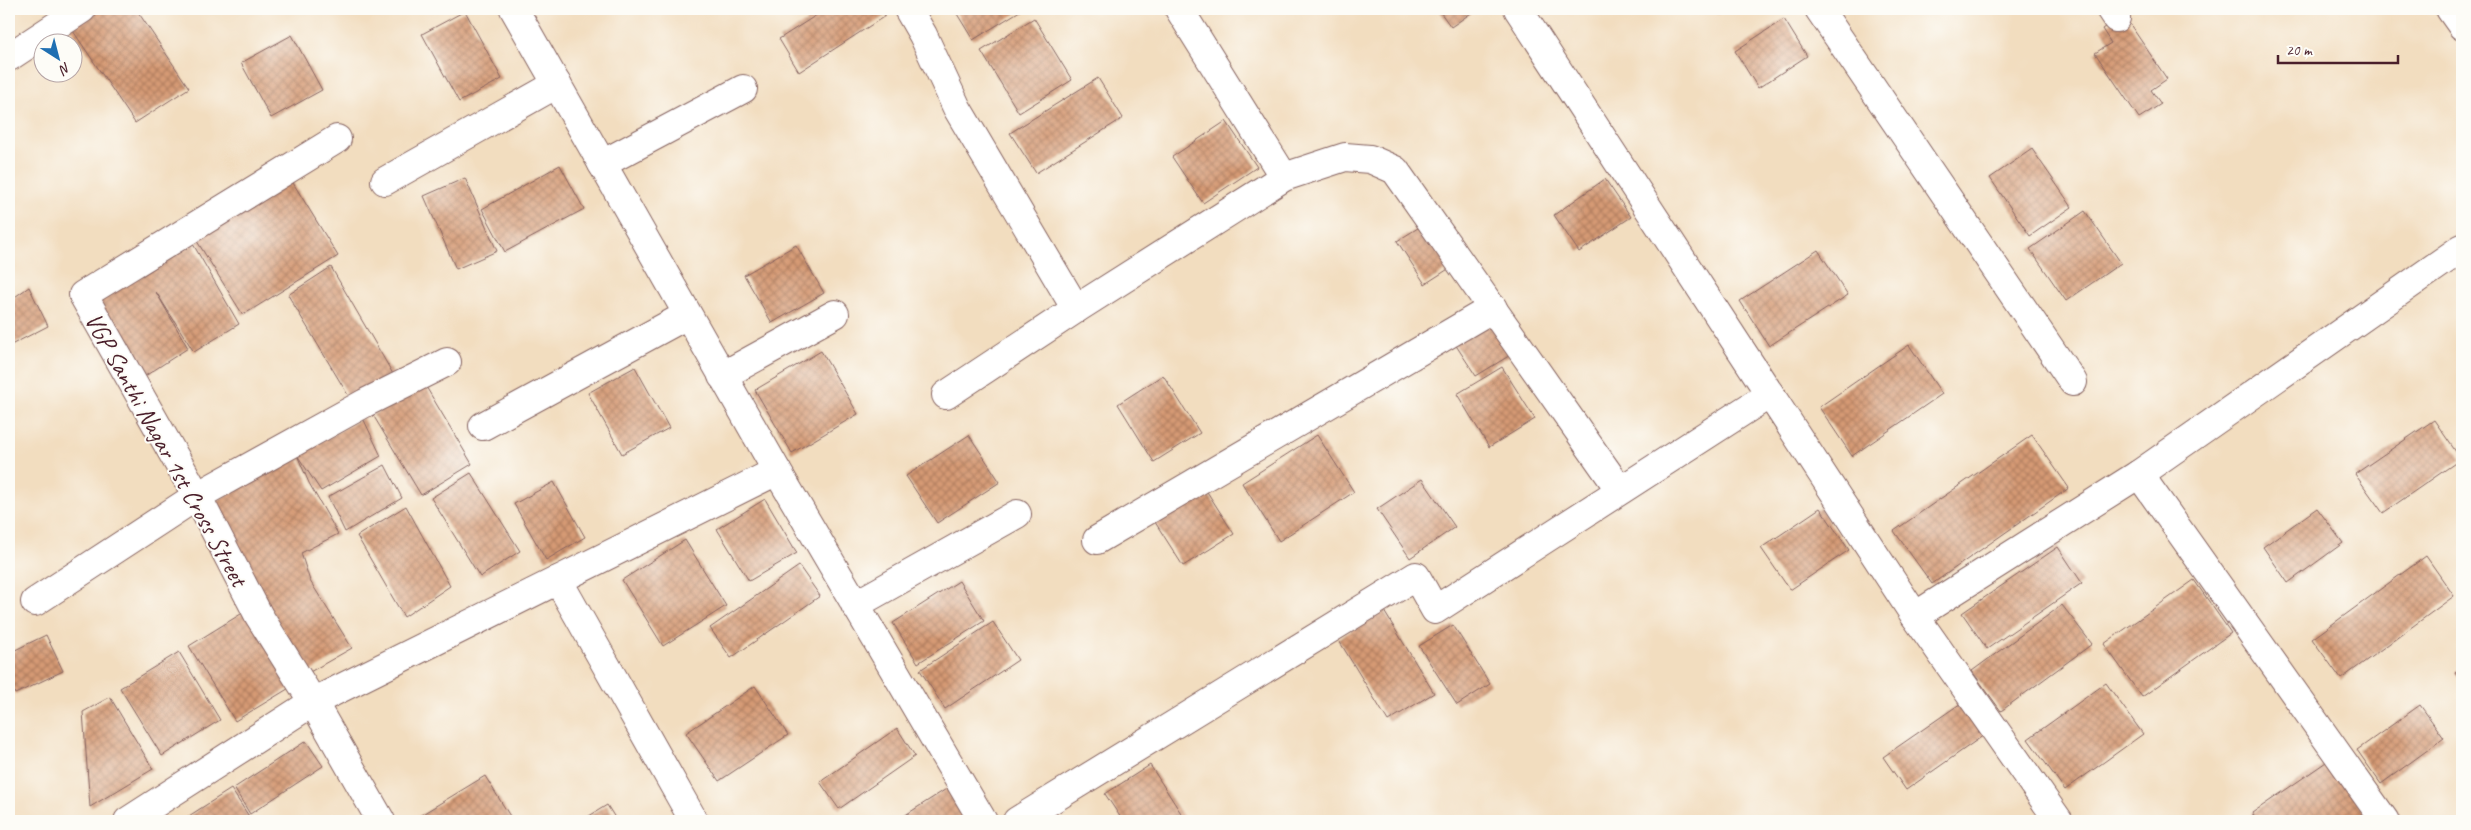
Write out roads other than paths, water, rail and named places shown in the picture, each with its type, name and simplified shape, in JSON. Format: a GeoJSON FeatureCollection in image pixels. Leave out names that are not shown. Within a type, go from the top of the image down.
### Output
{"type":"FeatureCollection","features":[{"type":"Feature","properties":{"kind":"street"},"geometry":{"type":"LineString","coordinates":[[9,57],[82,9]]}},
{"type":"Feature","properties":{"kind":"street"},"geometry":{"type":"LineString","coordinates":[[514,9],[722,376],[983,821]]}},
{"type":"Feature","properties":{"kind":"street"},"geometry":{"type":"LineString","coordinates":[[908,9],[923,35],[957,108],[1076,309]]}},
{"type":"Feature","properties":{"kind":"street"},"geometry":{"type":"LineString","coordinates":[[1179,9],[1284,177]]}},
{"type":"Feature","properties":{"kind":"street"},"geometry":{"type":"LineString","coordinates":[[1518,9],[1915,616],[2059,821]]}},
{"type":"Feature","properties":{"kind":"street"},"geometry":{"type":"LineString","coordinates":[[1819,9],[2073,382]]}},
{"type":"Feature","properties":{"kind":"street"},"geometry":{"type":"LineString","coordinates":[[2450,9],[2462,26]]}},
{"type":"Feature","properties":{"kind":"street"},"geometry":{"type":"LineString","coordinates":[[385,181],[557,84]]}},
{"type":"Feature","properties":{"kind":"street"},"geometry":{"type":"LineString","coordinates":[[602,164],[743,90]]}},
{"type":"Feature","properties":{"kind":"street","name":"VGP Santhi Nagar 1st Cross Street"},"geometry":{"type":"LineString","coordinates":[[337,139],[83,295],[197,496],[259,616],[313,702],[380,821]]}},
{"type":"Feature","properties":{"kind":"street"},"geometry":{"type":"LineString","coordinates":[[946,395],[1076,309],[1284,177],[1346,157],[1370,159],[1395,170],[1620,490]]}},
{"type":"Feature","properties":{"kind":"street"},"geometry":{"type":"LineString","coordinates":[[1915,616],[2139,474],[2462,248]]}},
{"type":"Feature","properties":{"kind":"street"},"geometry":{"type":"LineString","coordinates":[[1097,540],[1493,308]]}},
{"type":"Feature","properties":{"kind":"street"},"geometry":{"type":"LineString","coordinates":[[722,376],[835,314]]}},
{"type":"Feature","properties":{"kind":"street"},"geometry":{"type":"LineString","coordinates":[[483,426],[687,315]]}},
{"type":"Feature","properties":{"kind":"street"},"geometry":{"type":"LineString","coordinates":[[35,602],[197,496],[366,403],[447,362]]}},
{"type":"Feature","properties":{"kind":"street"},"geometry":{"type":"LineString","coordinates":[[1017,821],[1416,576],[1435,610],[1770,394]]}},
{"type":"Feature","properties":{"kind":"street"},"geometry":{"type":"LineString","coordinates":[[128,821],[313,702],[777,471]]}},
{"type":"Feature","properties":{"kind":"street"},"geometry":{"type":"LineString","coordinates":[[2139,474],[2385,821]]}},
{"type":"Feature","properties":{"kind":"street"},"geometry":{"type":"LineString","coordinates":[[855,605],[1017,514]]}},
{"type":"Feature","properties":{"kind":"street"},"geometry":{"type":"LineString","coordinates":[[558,580],[694,821]]}}]}
